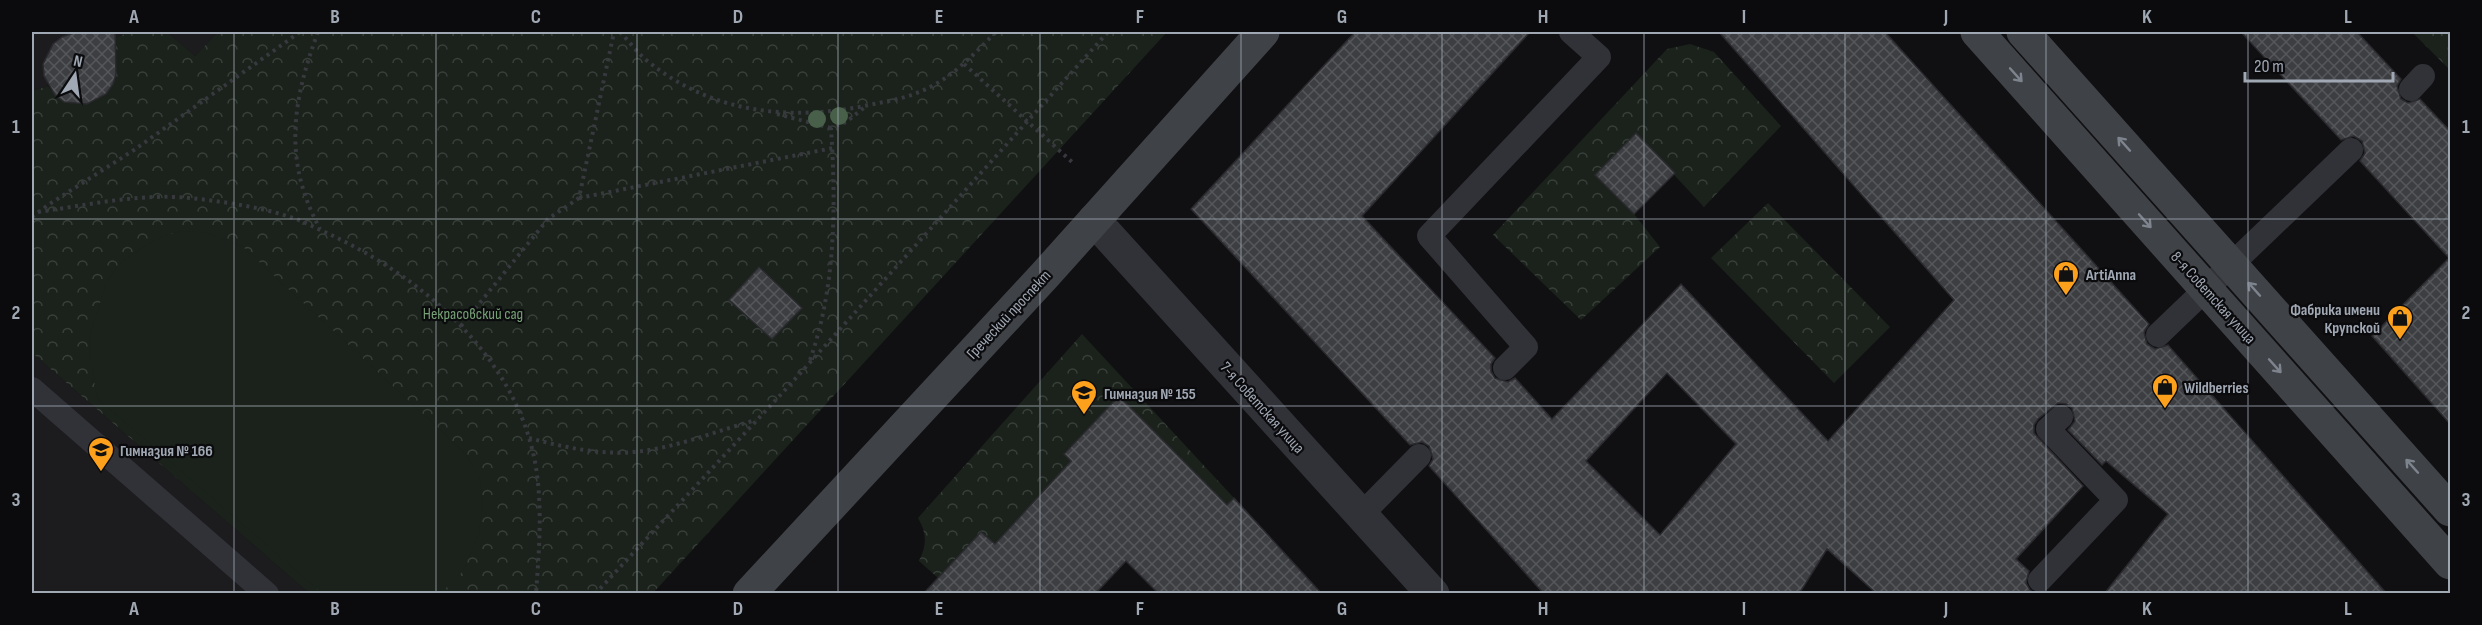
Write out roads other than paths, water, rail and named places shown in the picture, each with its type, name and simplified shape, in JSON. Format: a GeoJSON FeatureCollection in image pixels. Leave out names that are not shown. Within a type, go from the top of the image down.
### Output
{"type":"FeatureCollection","features":[{"type":"Feature","properties":{"kind":"street","name":"Греческий проспект"},"geometry":{"type":"LineString","coordinates":[[749,594],[1094,220],[1263,32]]}},
{"type":"Feature","properties":{"kind":"street","name":"8-я Советская улица"},"geometry":{"type":"LineString","coordinates":[[1977,32],[2451,563]]}},
{"type":"Feature","properties":{"kind":"street"},"geometry":{"type":"LineString","coordinates":[[2023,32],[2450,509]]}},
{"type":"Feature","properties":{"kind":"street","name":"7-я Советская улица"},"geometry":{"type":"LineString","coordinates":[[1094,220],[1433,594]]}},
{"type":"Feature","properties":{"kind":"lane"},"geometry":{"type":"LineString","coordinates":[[1505,368],[1526,347],[1429,236],[1599,57],[1570,32]]}},
{"type":"Feature","properties":{"kind":"lane"},"geometry":{"type":"LineString","coordinates":[[2158,335],[2351,150]]}},
{"type":"Feature","properties":{"kind":"lane"},"geometry":{"type":"LineString","coordinates":[[32,389],[267,594]]}},
{"type":"Feature","properties":{"kind":"lane"},"geometry":{"type":"LineString","coordinates":[[2040,580],[2116,500],[2048,429],[2061,417]]}},
{"type":"Feature","properties":{"kind":"lane"},"geometry":{"type":"LineString","coordinates":[[1361,514],[1419,456]]}},
{"type":"Feature","properties":{"kind":"lane"},"geometry":{"type":"LineString","coordinates":[[2426,535],[2450,509]]}},
{"type":"Feature","properties":{"kind":"place","name":"ArtiAnna"},"geometry":{"type":"Point","coordinates":[2066,297]}},
{"type":"Feature","properties":{"kind":"place","name":"Фабрика имени Крупской"},"geometry":{"type":"Point","coordinates":[2400,341]}},
{"type":"Feature","properties":{"kind":"place","name":"Wildberries"},"geometry":{"type":"Point","coordinates":[2165,410]}},
{"type":"Feature","properties":{"kind":"place","name":"Гимназия № 155"},"geometry":{"type":"Point","coordinates":[1084,416]}},
{"type":"Feature","properties":{"kind":"place","name":"Гимназия № 166"},"geometry":{"type":"Point","coordinates":[101,473]}},
{"type":"Feature","properties":{"kind":"park label","name":"Некрасовский сад"},"geometry":{"type":"Point","coordinates":[473,313]}}]}
